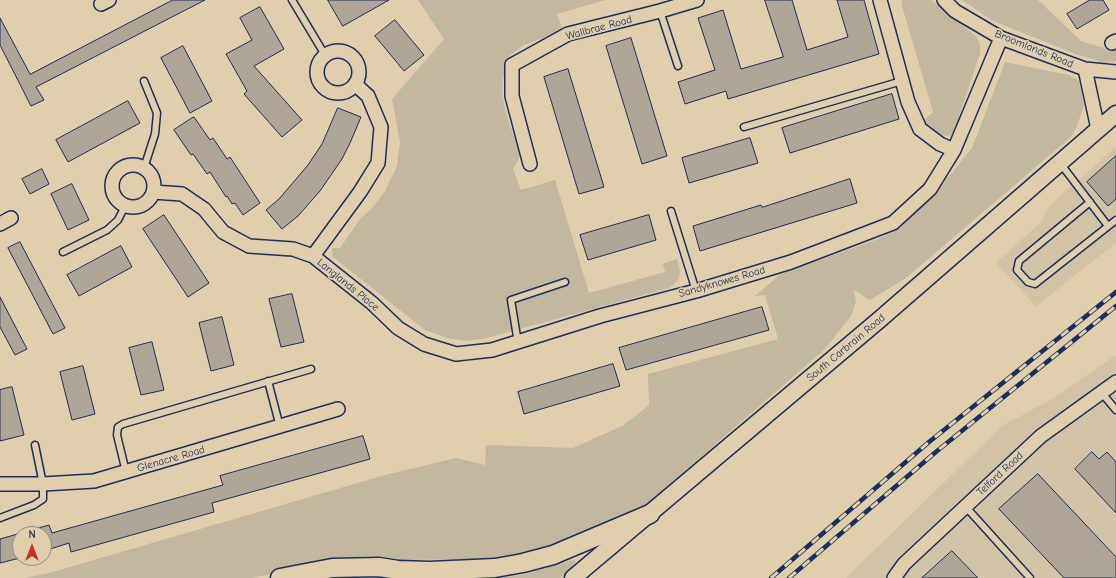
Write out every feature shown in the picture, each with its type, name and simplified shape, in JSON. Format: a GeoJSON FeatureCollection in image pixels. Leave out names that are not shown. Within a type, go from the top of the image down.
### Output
{"type":"FeatureCollection","features":[{"type":"Feature","properties":{"kind":"main road"},"geometry":{"type":"LineString","coordinates":[[280,578],[332,568],[379,567],[405,574],[495,568],[553,556],[650,514]]}},
{"type":"Feature","properties":{"kind":"street","name":"Wallbrae Road"},"geometry":{"type":"LineString","coordinates":[[530,164],[512,96],[512,65],[568,34],[660,12],[697,0]]}},
{"type":"Feature","properties":{"kind":"street"},"geometry":{"type":"LineString","coordinates":[[880,0],[908,102],[920,129],[940,144],[954,150]]}},
{"type":"Feature","properties":{"kind":"street","name":"Broomlands Road"},"geometry":{"type":"LineString","coordinates":[[944,0],[955,11],[1001,38],[1085,70],[1116,72]]}},
{"type":"Feature","properties":{"kind":"street","name":"Sandyknowes Road"},"geometry":{"type":"LineString","coordinates":[[456,354],[492,350],[600,316],[696,291],[798,260],[893,223],[930,189],[954,150],[1001,38]]}},
{"type":"Feature","properties":{"kind":"street"},"geometry":{"type":"LineString","coordinates":[[335,50],[342,51],[354,58],[358,64],[359,71],[355,84],[350,89],[344,92],[330,92],[319,83],[316,76],[316,69],[318,62],[325,55],[335,50]]}},
{"type":"Feature","properties":{"kind":"street","name":"Broomlands Road"},"geometry":{"type":"LineString","coordinates":[[1085,70],[1098,129]]}},
{"type":"Feature","properties":{"kind":"street"},"geometry":{"type":"LineString","coordinates":[[313,256],[360,192],[378,162],[381,128],[368,96],[355,84]]}},
{"type":"Feature","properties":{"kind":"street","name":"South Carbrain Road"},"geometry":{"type":"LineString","coordinates":[[574,578],[884,315],[1116,114]]}},
{"type":"Feature","properties":{"kind":"street"},"geometry":{"type":"LineString","coordinates":[[137,165],[144,168],[153,178],[153,192],[150,199],[139,207],[132,208],[125,206],[119,203],[114,197],[112,184],[114,176],[124,167],[137,165]]}},
{"type":"Feature","properties":{"kind":"street","name":"Langlands Place"},"geometry":{"type":"LineString","coordinates":[[153,192],[182,194],[204,209],[223,232],[248,246],[293,249],[313,256],[372,303],[398,328],[424,344],[456,354]]}},
{"type":"Feature","properties":{"kind":"street","name":"Telford Road"},"geometry":{"type":"LineString","coordinates":[[894,578],[904,564],[1041,436],[1116,382]]}},
{"type":"Feature","properties":{"kind":"street","name":"Glenacre Road"},"geometry":{"type":"LineString","coordinates":[[0,484],[43,484],[94,481],[338,409]]}},
{"type":"Feature","properties":{"kind":"lane"},"geometry":{"type":"LineString","coordinates":[[292,0],[325,55]]}},
{"type":"Feature","properties":{"kind":"lane"},"geometry":{"type":"LineString","coordinates":[[660,12],[678,66]]}},
{"type":"Feature","properties":{"kind":"lane"},"geometry":{"type":"LineString","coordinates":[[144,81],[158,113],[155,134],[144,168]]}},
{"type":"Feature","properties":{"kind":"lane"},"geometry":{"type":"LineString","coordinates":[[744,127],[902,81]]}},
{"type":"Feature","properties":{"kind":"lane"},"geometry":{"type":"LineString","coordinates":[[1060,163],[1071,175],[1108,226]]}},
{"type":"Feature","properties":{"kind":"lane"},"geometry":{"type":"LineString","coordinates":[[1090,202],[1019,262],[1017,270],[1028,282],[1035,284],[1116,220]]}},
{"type":"Feature","properties":{"kind":"lane"},"geometry":{"type":"LineString","coordinates":[[63,252],[106,230],[118,220],[125,206]]}},
{"type":"Feature","properties":{"kind":"lane"},"geometry":{"type":"LineString","coordinates":[[671,211],[696,291]]}},
{"type":"Feature","properties":{"kind":"lane"},"geometry":{"type":"LineString","coordinates":[[518,343],[511,300],[565,282]]}},
{"type":"Feature","properties":{"kind":"lane"},"geometry":{"type":"LineString","coordinates":[[126,472],[117,435],[118,427],[123,424],[312,368]]}},
{"type":"Feature","properties":{"kind":"lane"},"geometry":{"type":"LineString","coordinates":[[268,381],[280,427]]}},
{"type":"Feature","properties":{"kind":"lane"},"geometry":{"type":"LineString","coordinates":[[1101,392],[1116,410]]}},
{"type":"Feature","properties":{"kind":"lane"},"geometry":{"type":"LineString","coordinates":[[0,518],[34,505],[43,499],[43,484],[35,445]]}},
{"type":"Feature","properties":{"kind":"lane"},"geometry":{"type":"LineString","coordinates":[[965,506],[1030,578]]}},
{"type":"Feature","properties":{"kind":"shaded area"},"geometry":{"type":"Polygon","coordinates":[[[418,0],[605,0],[557,14],[563,31],[524,45],[508,57],[503,82],[503,97],[508,118],[521,154],[513,169],[521,190],[555,180],[589,293],[665,272],[663,264],[677,259],[680,275],[674,284],[669,288],[487,338],[469,341],[447,338],[425,330],[333,257],[332,248],[340,248],[360,219],[372,208],[385,191],[397,166],[400,142],[392,99],[444,39],[418,0]]]}},
{"type":"Feature","properties":{"kind":"shaded area"},"geometry":{"type":"Polygon","coordinates":[[[902,0],[931,0],[977,37],[980,45],[980,53],[952,135],[943,136],[935,134],[924,120],[933,112],[902,6],[902,0]]]}},
{"type":"Feature","properties":{"kind":"shaded area"},"geometry":{"type":"Polygon","coordinates":[[[962,0],[1038,0],[1081,41],[1113,51],[1116,50],[1116,61],[1106,63],[1078,55],[993,21],[962,0]]]}},
{"type":"Feature","properties":{"kind":"shaded area"},"geometry":{"type":"Polygon","coordinates":[[[1005,62],[1069,75],[1079,81],[1084,106],[1072,136],[906,278],[870,300],[854,290],[856,302],[851,316],[825,349],[633,516],[530,553],[482,559],[398,560],[365,556],[313,564],[253,578],[24,578],[46,574],[385,475],[456,458],[485,465],[486,445],[573,448],[624,425],[649,405],[648,374],[778,339],[765,295],[755,296],[781,274],[878,239],[901,228],[952,173],[972,148],[1005,62]]]}},
{"type":"Feature","properties":{"kind":"shaded area"},"geometry":{"type":"Polygon","coordinates":[[[1116,147],[1116,243],[1036,306],[996,263],[1041,222],[1049,207],[1060,196],[1116,147]]]}},
{"type":"Feature","properties":{"kind":"shaded area"},"geometry":{"type":"Polygon","coordinates":[[[1116,355],[1116,578],[846,578],[1002,426],[1054,398],[1116,355]]]}},
{"type":"Feature","properties":{"kind":"shaded area"},"geometry":{"type":"Polygon","coordinates":[[[577,559],[571,568],[560,578],[496,578],[522,575],[577,559]]]}},
{"type":"Feature","properties":{"kind":"building"},"geometry":{"type":"Polygon","coordinates":[[[173,0],[205,0],[36,87],[44,100],[31,106],[0,45],[0,18],[30,74],[173,0]]]}},
{"type":"Feature","properties":{"kind":"building"},"geometry":{"type":"Polygon","coordinates":[[[328,0],[389,0],[343,26],[328,0]]]}},
{"type":"Feature","properties":{"kind":"building"},"geometry":{"type":"Polygon","coordinates":[[[765,0],[792,0],[807,50],[848,37],[837,0],[864,0],[879,54],[728,99],[726,91],[685,104],[678,82],[715,70],[698,18],[723,10],[741,69],[783,57],[765,0]]]}},
{"type":"Feature","properties":{"kind":"building"},"geometry":{"type":"Polygon","coordinates":[[[1090,0],[1103,0],[1109,10],[1077,29],[1067,14],[1090,0]]]}},
{"type":"Feature","properties":{"kind":"building"},"geometry":{"type":"Polygon","coordinates":[[[260,7],[284,49],[254,66],[302,120],[282,137],[244,94],[247,91],[226,54],[252,40],[240,18],[260,7]]]}},
{"type":"Feature","properties":{"kind":"building"},"geometry":{"type":"Polygon","coordinates":[[[395,20],[424,55],[404,71],[375,36],[395,20]]]}},
{"type":"Feature","properties":{"kind":"building"},"geometry":{"type":"Polygon","coordinates":[[[631,38],[667,156],[642,164],[606,46],[631,38]]]}},
{"type":"Feature","properties":{"kind":"building"},"geometry":{"type":"Polygon","coordinates":[[[183,46],[212,101],[190,113],[161,58],[183,46]]]}},
{"type":"Feature","properties":{"kind":"building"},"geometry":{"type":"Polygon","coordinates":[[[568,69],[604,187],[579,194],[544,77],[568,69]]]}},
{"type":"Feature","properties":{"kind":"building"},"geometry":{"type":"Polygon","coordinates":[[[892,94],[899,119],[790,153],[782,128],[892,94]]]}},
{"type":"Feature","properties":{"kind":"building"},"geometry":{"type":"Polygon","coordinates":[[[128,101],[140,123],[68,162],[56,140],[128,101]]]}},
{"type":"Feature","properties":{"kind":"building"},"geometry":{"type":"Polygon","coordinates":[[[338,108],[361,117],[350,143],[342,159],[320,191],[298,216],[282,229],[266,210],[279,199],[308,165],[322,144],[338,108]]]}},
{"type":"Feature","properties":{"kind":"building"},"geometry":{"type":"Polygon","coordinates":[[[194,117],[210,140],[213,138],[227,159],[230,157],[260,203],[243,215],[235,203],[232,204],[227,196],[226,197],[210,172],[207,174],[193,154],[191,155],[174,130],[194,117]]]}},
{"type":"Feature","properties":{"kind":"building"},"geometry":{"type":"Polygon","coordinates":[[[750,138],[758,163],[689,183],[682,158],[750,138]]]}},
{"type":"Feature","properties":{"kind":"building"},"geometry":{"type":"Polygon","coordinates":[[[1116,156],[1116,199],[1108,206],[1087,182],[1116,156]]]}},
{"type":"Feature","properties":{"kind":"building"},"geometry":{"type":"Polygon","coordinates":[[[42,169],[49,184],[30,194],[22,179],[42,169]]]}},
{"type":"Feature","properties":{"kind":"building"},"geometry":{"type":"Polygon","coordinates":[[[850,179],[857,203],[700,251],[693,226],[761,205],[762,207],[850,179]]]}},
{"type":"Feature","properties":{"kind":"building"},"geometry":{"type":"Polygon","coordinates":[[[72,184],[89,220],[68,230],[51,194],[72,184]]]}},
{"type":"Feature","properties":{"kind":"building"},"geometry":{"type":"Polygon","coordinates":[[[164,215],[209,283],[188,297],[143,229],[164,215]]]}},
{"type":"Feature","properties":{"kind":"building"},"geometry":{"type":"Polygon","coordinates":[[[649,215],[656,240],[588,260],[580,235],[649,215]]]}},
{"type":"Feature","properties":{"kind":"building"},"geometry":{"type":"Polygon","coordinates":[[[20,242],[65,328],[53,334],[8,248],[20,242]]]}},
{"type":"Feature","properties":{"kind":"building"},"geometry":{"type":"Polygon","coordinates":[[[121,246],[132,267],[79,296],[67,275],[121,246]]]}},
{"type":"Feature","properties":{"kind":"building"},"geometry":{"type":"Polygon","coordinates":[[[292,294],[304,342],[281,347],[269,299],[292,294]]]}},
{"type":"Feature","properties":{"kind":"building"},"geometry":{"type":"Polygon","coordinates":[[[0,297],[27,349],[15,355],[0,327],[0,297]]]}},
{"type":"Feature","properties":{"kind":"building"},"geometry":{"type":"Polygon","coordinates":[[[762,307],[769,330],[626,370],[619,348],[762,307]]]}},
{"type":"Feature","properties":{"kind":"building"},"geometry":{"type":"Polygon","coordinates":[[[222,317],[234,365],[211,371],[199,323],[222,317]]]}},
{"type":"Feature","properties":{"kind":"building"},"geometry":{"type":"Polygon","coordinates":[[[152,342],[164,390],[141,395],[129,348],[152,342]]]}},
{"type":"Feature","properties":{"kind":"building"},"geometry":{"type":"Polygon","coordinates":[[[613,364],[620,386],[524,414],[518,392],[613,364]]]}},
{"type":"Feature","properties":{"kind":"building"},"geometry":{"type":"Polygon","coordinates":[[[83,366],[95,414],[72,420],[60,372],[83,366]]]}},
{"type":"Feature","properties":{"kind":"building"},"geometry":{"type":"Polygon","coordinates":[[[12,387],[24,435],[0,441],[0,390],[12,387]]]}},
{"type":"Feature","properties":{"kind":"building"},"geometry":{"type":"Polygon","coordinates":[[[363,436],[370,459],[212,503],[214,512],[71,552],[69,543],[52,548],[52,533],[223,485],[220,476],[363,436]]]}},
{"type":"Feature","properties":{"kind":"building"},"geometry":{"type":"Polygon","coordinates":[[[1092,452],[1099,459],[1107,452],[1116,462],[1116,513],[1075,469],[1092,452]]]}},
{"type":"Feature","properties":{"kind":"building"},"geometry":{"type":"Polygon","coordinates":[[[1038,474],[1116,557],[1116,578],[1064,578],[999,509],[1038,474]]]}},
{"type":"Feature","properties":{"kind":"building"},"geometry":{"type":"Polygon","coordinates":[[[12,536],[12,560],[0,563],[0,539],[12,536]]]}},
{"type":"Feature","properties":{"kind":"building"},"geometry":{"type":"Polygon","coordinates":[[[952,551],[978,578],[922,578],[952,551]]]}},
{"type":"Feature","properties":{"kind":"railway"},"geometry":{"type":"LineString","coordinates":[[771,578],[929,442],[1116,292]]}},
{"type":"Feature","properties":{"kind":"railway"},"geometry":{"type":"LineString","coordinates":[[789,578],[937,451],[1116,306]]}}]}
